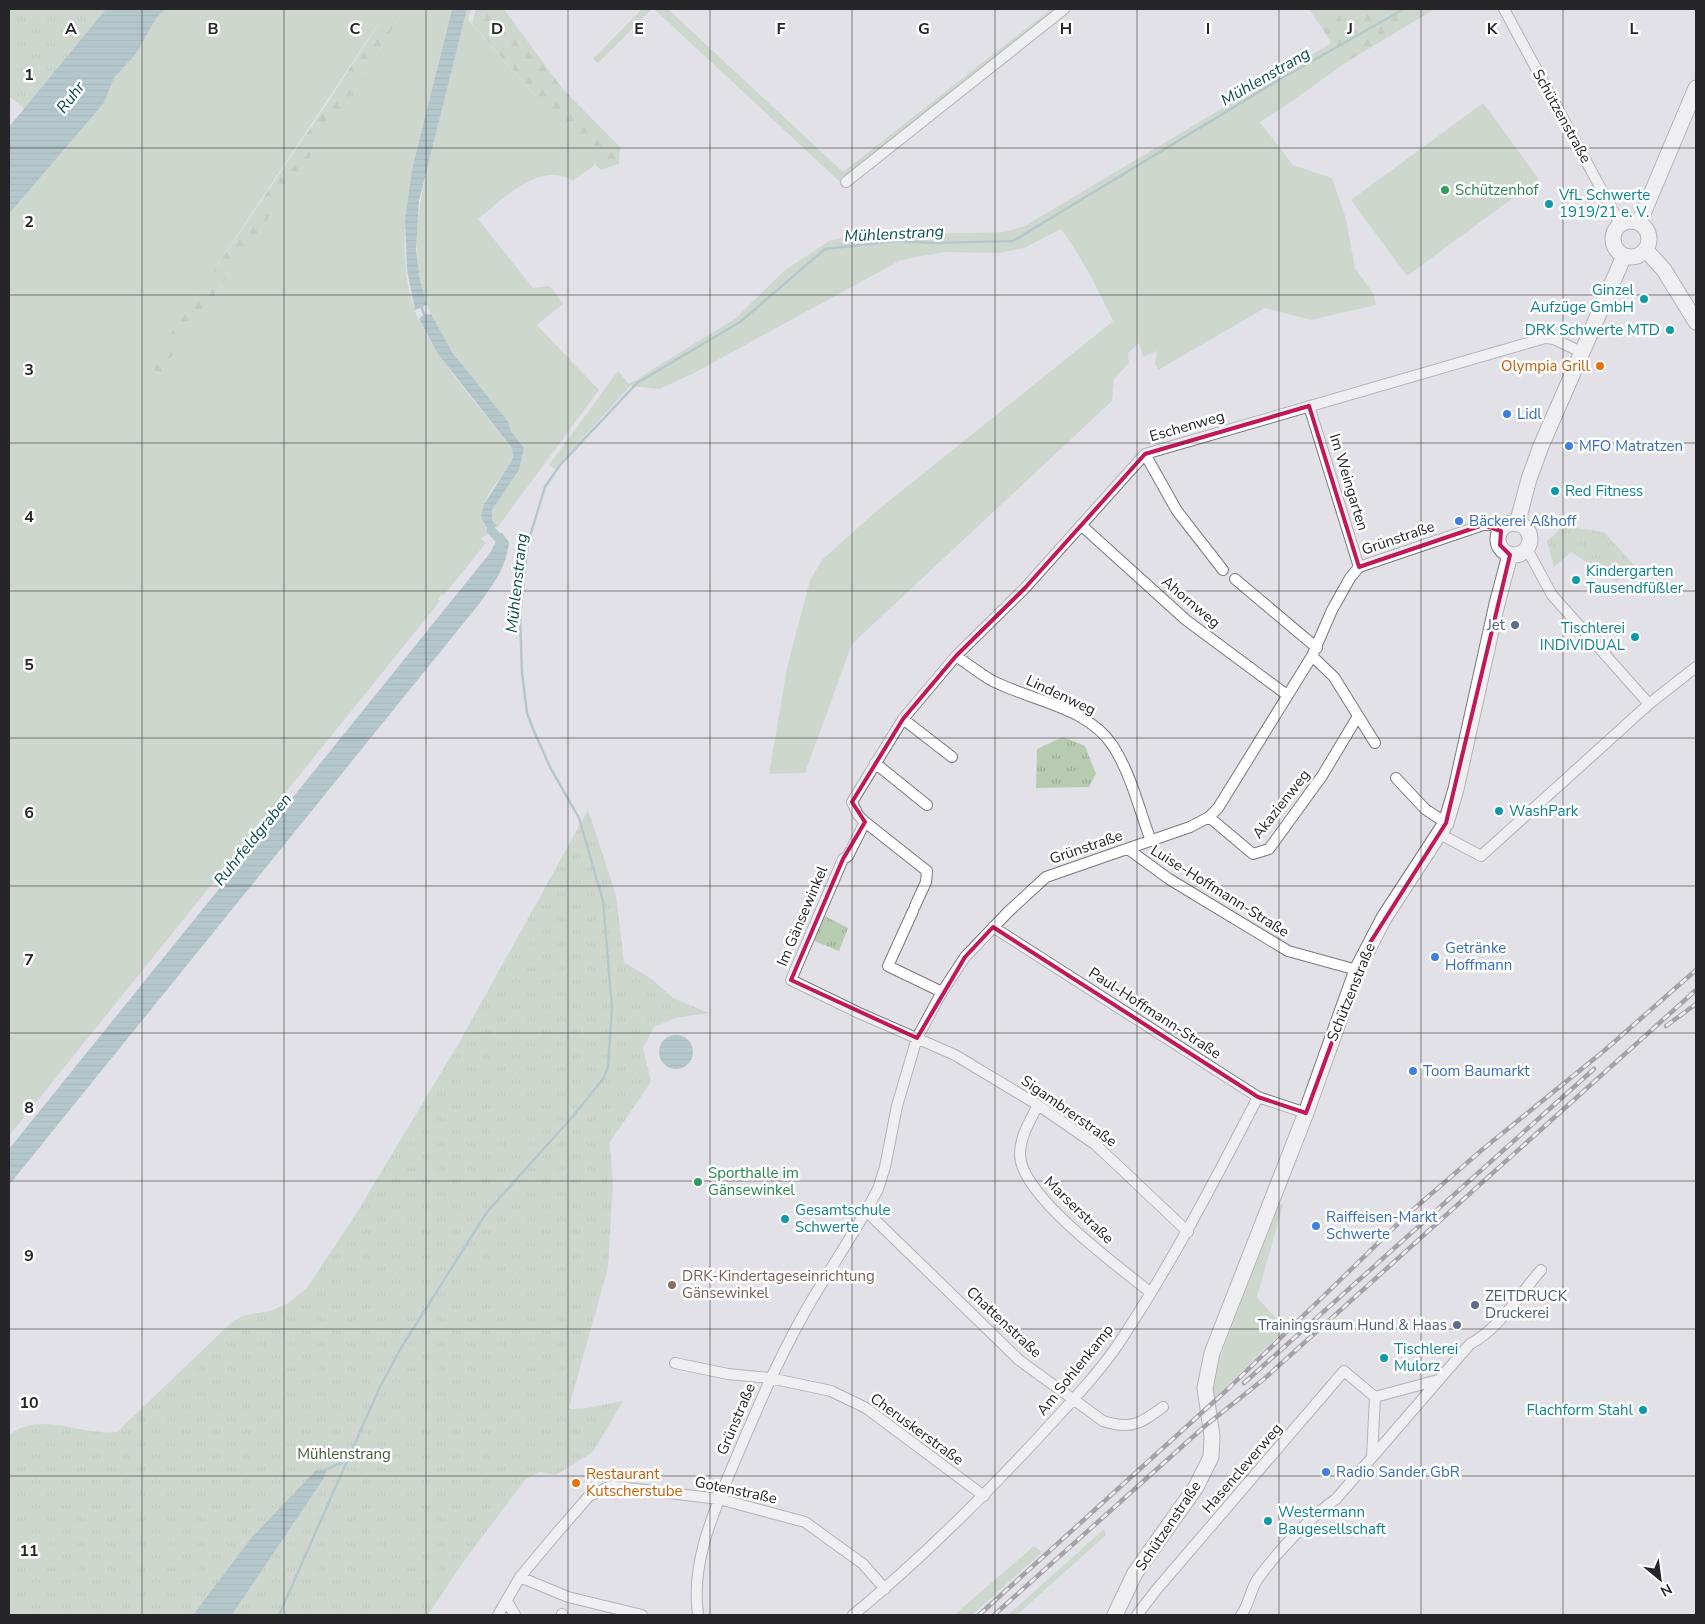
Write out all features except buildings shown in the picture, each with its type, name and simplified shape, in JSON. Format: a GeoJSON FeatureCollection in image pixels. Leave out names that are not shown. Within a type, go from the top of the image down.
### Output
{"type":"FeatureCollection","features":[{"type":"Feature","properties":{"kind":"main road"},"geometry":{"type":"LineString","coordinates":[[1639,223],[1692,110],[1696,88]]}},
{"type":"Feature","properties":{"kind":"main road"},"geometry":{"type":"LineString","coordinates":[[1633,221],[1639,223],[1649,235],[1646,250],[1634,257],[1624,256],[1613,244],[1613,233],[1620,224],[1633,221]]}},
{"type":"Feature","properties":{"kind":"main road"},"geometry":{"type":"LineString","coordinates":[[1646,250],[1692,307],[1696,322]]}},
{"type":"Feature","properties":{"kind":"main road"},"geometry":{"type":"LineString","coordinates":[[1517,524],[1532,471],[1581,352],[1624,256]]}},
{"type":"Feature","properties":{"kind":"main road"},"geometry":{"type":"LineString","coordinates":[[1517,524],[1526,529],[1530,539],[1527,549],[1522,553],[1510,555],[1500,545],[1502,531],[1506,526],[1517,524]]}},
{"type":"Feature","properties":{"kind":"main road","name":"Schützenstraße"},"geometry":{"type":"LineString","coordinates":[[1115,1615],[1135,1573],[1203,1475],[1211,1457],[1212,1436],[1206,1406],[1206,1378],[1212,1354],[1306,1113],[1357,970],[1384,918],[1443,829],[1510,555]]}},
{"type":"Feature","properties":{"kind":"street"},"geometry":{"type":"LineString","coordinates":[[846,182],[1064,9]]}},
{"type":"Feature","properties":{"kind":"street","name":"Schützenstraße"},"geometry":{"type":"LineString","coordinates":[[1504,9],[1620,224]]}},
{"type":"Feature","properties":{"kind":"street","name":"Eschenweg"},"geometry":{"type":"LineString","coordinates":[[942,992],[888,966],[914,904],[926,882],[927,871],[865,822],[858,815],[852,802],[904,719],[956,656],[1025,588],[1144,454],[1545,338],[1554,339],[1581,352]]}},
{"type":"Feature","properties":{"kind":"street","name":"Im Weingarten"},"geometry":{"type":"LineString","coordinates":[[1309,406],[1359,567]]}},
{"type":"Feature","properties":{"kind":"street"},"geometry":{"type":"LineString","coordinates":[[1144,454],[1177,511],[1223,570]]}},
{"type":"Feature","properties":{"kind":"street","name":"Ahornweg"},"geometry":{"type":"LineString","coordinates":[[1081,525],[1186,620],[1287,695]]}},
{"type":"Feature","properties":{"kind":"street","name":"Grünstraße"},"geometry":{"type":"LineString","coordinates":[[698,1615],[698,1579],[702,1547],[719,1499],[770,1378],[805,1312],[878,1189],[885,1167],[897,1106],[917,1038],[942,992],[965,957],[993,927],[1046,877],[1190,827],[1209,817],[1218,808],[1315,652],[1332,610],[1350,578],[1359,567],[1483,525],[1492,525],[1502,531]]}},
{"type":"Feature","properties":{"kind":"street"},"geometry":{"type":"LineString","coordinates":[[1527,549],[1552,596],[1649,704]]}},
{"type":"Feature","properties":{"kind":"street"},"geometry":{"type":"LineString","coordinates":[[1235,579],[1315,652],[1334,677],[1375,743]]}},
{"type":"Feature","properties":{"kind":"street","name":"Lindenweg"},"geometry":{"type":"LineString","coordinates":[[956,656],[991,680],[1081,717],[1100,731],[1112,744],[1123,764],[1151,841]]}},
{"type":"Feature","properties":{"kind":"street"},"geometry":{"type":"LineString","coordinates":[[1396,778],[1443,829],[1465,849],[1481,856],[1649,704],[1696,667]]}},
{"type":"Feature","properties":{"kind":"street","name":"Akazienweg"},"geometry":{"type":"LineString","coordinates":[[1209,817],[1253,854],[1269,849],[1322,776],[1358,716]]}},
{"type":"Feature","properties":{"kind":"street"},"geometry":{"type":"LineString","coordinates":[[904,719],[952,757]]}},
{"type":"Feature","properties":{"kind":"street"},"geometry":{"type":"LineString","coordinates":[[875,763],[927,806]]}},
{"type":"Feature","properties":{"kind":"street","name":"Im Gänsewinkel"},"geometry":{"type":"LineString","coordinates":[[865,822],[848,856],[843,859],[791,980],[859,1014],[917,1038]]}},
{"type":"Feature","properties":{"kind":"street","name":"Luise-Hoffmann-Straße"},"geometry":{"type":"LineString","coordinates":[[1128,849],[1169,878],[1288,951],[1357,970]]}},
{"type":"Feature","properties":{"kind":"street","name":"Paul-Hoffmann-Straße"},"geometry":{"type":"LineString","coordinates":[[993,927],[1258,1097],[1306,1113]]}},
{"type":"Feature","properties":{"kind":"street","name":"Sigambrerstraße"},"geometry":{"type":"LineString","coordinates":[[917,1038],[955,1055],[1038,1105],[1096,1146],[1188,1232]]}},
{"type":"Feature","properties":{"kind":"street","name":"Am Sohlenkamp"},"geometry":{"type":"LineString","coordinates":[[853,1615],[886,1589],[984,1496],[1074,1399],[1116,1348],[1188,1232],[1258,1097]]}},
{"type":"Feature","properties":{"kind":"street","name":"Marserstraße"},"geometry":{"type":"LineString","coordinates":[[1038,1105],[1023,1134],[1020,1156],[1023,1170],[1033,1188],[1088,1243],[1150,1292]]}},
{"type":"Feature","properties":{"kind":"street","name":"Chattenstraße"},"geometry":{"type":"LineString","coordinates":[[866,1211],[1019,1360],[1103,1421],[1116,1426],[1140,1424],[1163,1407]]}},
{"type":"Feature","properties":{"kind":"street"},"geometry":{"type":"LineString","coordinates":[[1241,1615],[1246,1609],[1256,1581],[1314,1514],[1336,1499],[1470,1344],[1482,1338],[1492,1328],[1541,1270]]}},
{"type":"Feature","properties":{"kind":"street","name":"Grünstraße"},"geometry":{"type":"LineString","coordinates":[[675,1363],[728,1374],[770,1378]]}},
{"type":"Feature","properties":{"kind":"street","name":"Hasencleverweg"},"geometry":{"type":"LineString","coordinates":[[1137,1615],[1157,1589],[1344,1371],[1375,1397]]}},
{"type":"Feature","properties":{"kind":"street","name":"Cheruskerstraße"},"geometry":{"type":"LineString","coordinates":[[770,1378],[831,1392],[866,1408],[984,1496]]}},
{"type":"Feature","properties":{"kind":"street"},"geometry":{"type":"LineString","coordinates":[[1372,1457],[1375,1397],[1438,1380]]}},
{"type":"Feature","properties":{"kind":"street","name":"Gotenstraße"},"geometry":{"type":"LineString","coordinates":[[498,1615],[520,1577],[589,1496],[600,1489],[611,1486],[719,1499],[805,1522],[863,1564],[886,1589]]}},
{"type":"Feature","properties":{"kind":"street"},"geometry":{"type":"LineString","coordinates":[[520,1577],[568,1597],[642,1615]]}},
{"type":"Feature","properties":{"kind":"street"},"geometry":{"type":"LineString","coordinates":[[507,1601],[515,1615]]}},
{"type":"Feature","properties":{"kind":"highlighted area"},"geometry":{"type":"Polygon","coordinates":[[[1309,406],[1359,567],[1483,525],[1501,531],[1500,545],[1510,555],[1446,823],[1366,949],[1306,1113],[1258,1097],[993,927],[965,957],[917,1038],[791,980],[843,859],[865,822],[852,802],[903,719],[956,656],[1025,588],[1145,454],[1309,406]]]}},
{"type":"Feature","properties":{"kind":"green space"},"geometry":{"type":"Polygon","coordinates":[[[9,9],[106,9],[25,109],[10,97],[9,9]]]}},
{"type":"Feature","properties":{"kind":"green space"},"geometry":{"type":"Polygon","coordinates":[[[165,9],[388,9],[150,366],[160,374],[352,97],[404,9],[452,9],[410,189],[406,216],[406,270],[410,295],[419,320],[428,337],[462,386],[512,448],[513,457],[485,502],[483,511],[484,522],[490,534],[481,538],[486,543],[444,595],[442,594],[438,599],[440,601],[9,1136],[9,214],[104,103],[114,78],[135,55],[156,19],[165,9]]]}},
{"type":"Feature","properties":{"kind":"green space"},"geometry":{"type":"Polygon","coordinates":[[[388,9],[404,9],[352,97],[160,374],[149,366],[328,102],[388,9]]]}},
{"type":"Feature","properties":{"kind":"green space"},"geometry":{"type":"Polygon","coordinates":[[[467,9],[471,9],[468,20],[596,164],[573,181],[560,176],[548,175],[522,185],[478,219],[533,288],[550,286],[563,304],[537,325],[599,390],[497,528],[492,521],[492,510],[519,470],[524,448],[510,430],[509,423],[466,370],[437,327],[422,289],[418,267],[418,221],[421,198],[436,130],[467,9]]]}},
{"type":"Feature","properties":{"kind":"green space"},"geometry":{"type":"Polygon","coordinates":[[[476,9],[504,9],[562,88],[620,147],[619,164],[601,170],[472,24],[476,9]]]}},
{"type":"Feature","properties":{"kind":"green space"},"geometry":{"type":"Polygon","coordinates":[[[642,9],[652,9],[598,63],[593,59],[642,9]]]}},
{"type":"Feature","properties":{"kind":"green space"},"geometry":{"type":"Polygon","coordinates":[[[654,9],[668,9],[843,172],[1051,9],[1059,9],[840,182],[654,9]]]}},
{"type":"Feature","properties":{"kind":"green space"},"geometry":{"type":"Polygon","coordinates":[[[1309,9],[1338,9],[1343,26],[1374,9],[1435,9],[1345,63],[1309,9]]]}},
{"type":"Feature","properties":{"kind":"green space"},"geometry":{"type":"Polygon","coordinates":[[[1338,9],[1374,9],[1343,26],[1338,9]]]}},
{"type":"Feature","properties":{"kind":"green space"},"geometry":{"type":"Polygon","coordinates":[[[1333,42],[1345,63],[1260,122],[1293,165],[1332,178],[1346,219],[1355,268],[1373,293],[1376,305],[1311,320],[1265,308],[1158,370],[1155,363],[1157,351],[1143,357],[1139,343],[1128,353],[1129,363],[1114,379],[1112,401],[852,644],[805,773],[769,774],[787,668],[810,580],[822,560],[873,514],[1113,321],[1076,251],[1061,229],[1024,248],[999,253],[945,252],[901,260],[692,374],[659,389],[630,386],[555,469],[549,465],[618,371],[629,384],[736,318],[784,271],[829,241],[849,236],[1004,232],[1025,226],[1333,42]]]}},
{"type":"Feature","properties":{"kind":"green space","name":"Schützenhof"},"geometry":{"type":"Polygon","coordinates":[[[1483,103],[1539,179],[1407,276],[1351,200],[1483,103]]]}},
{"type":"Feature","properties":{"kind":"green space"},"geometry":{"type":"Polygon","coordinates":[[[1563,526],[1604,532],[1634,565],[1616,582],[1571,552],[1554,567],[1547,541],[1563,526]]]}},
{"type":"Feature","properties":{"kind":"green space"},"geometry":{"type":"Polygon","coordinates":[[[1063,737],[1085,746],[1096,774],[1089,787],[1036,788],[1037,749],[1063,737]]]}},
{"type":"Feature","properties":{"kind":"green space","name":"Mühlenstrang"},"geometry":{"type":"Polygon","coordinates":[[[588,810],[616,895],[624,962],[653,980],[673,998],[709,1013],[676,1018],[654,1027],[643,1048],[651,1082],[610,1142],[613,1184],[608,1268],[569,1407],[571,1409],[587,1408],[623,1401],[593,1452],[556,1475],[540,1472],[525,1480],[464,1561],[428,1615],[9,1615],[9,1435],[21,1428],[48,1424],[89,1431],[117,1432],[233,1321],[245,1315],[270,1311],[287,1304],[307,1288],[354,1217],[460,1041],[588,810]]]}},
{"type":"Feature","properties":{"kind":"green space"},"geometry":{"type":"Polygon","coordinates":[[[823,915],[848,928],[839,951],[812,940],[823,915]]]}},
{"type":"Feature","properties":{"kind":"green space"},"geometry":{"type":"Polygon","coordinates":[[[1279,1204],[1283,1205],[1257,1297],[1285,1329],[1211,1402],[1211,1381],[1279,1204]]]}},
{"type":"Feature","properties":{"kind":"green space"},"geometry":{"type":"Polygon","coordinates":[[[1104,1529],[1106,1535],[1017,1615],[1008,1615],[1104,1529]]]}},
{"type":"Feature","properties":{"kind":"green space"},"geometry":{"type":"Polygon","coordinates":[[[1034,1546],[1042,1552],[972,1615],[954,1615],[1034,1546]]]}},
{"type":"Feature","properties":{"kind":"water","name":"Ruhr"},"geometry":{"type":"Polygon","coordinates":[[[106,9],[165,9],[156,19],[135,55],[114,78],[104,103],[9,214],[9,127],[106,9]]]}},
{"type":"Feature","properties":{"kind":"water"},"geometry":{"type":"Polygon","coordinates":[[[452,9],[467,9],[419,201],[416,250],[420,280],[427,305],[415,310],[407,270],[405,220],[412,170],[452,9]]]}},
{"type":"Feature","properties":{"kind":"water"},"geometry":{"type":"Polygon","coordinates":[[[431,314],[452,352],[509,423],[510,430],[524,448],[519,470],[492,510],[492,521],[497,525],[490,534],[481,517],[484,504],[510,464],[513,457],[512,448],[438,354],[419,319],[423,315],[431,314]]]}},
{"type":"Feature","properties":{"kind":"water"},"geometry":{"type":"Polygon","coordinates":[[[501,532],[509,542],[505,560],[494,582],[479,604],[9,1185],[9,1149],[490,553],[501,532]]]}},
{"type":"Feature","properties":{"kind":"water"},"geometry":{"type":"Polygon","coordinates":[[[676,1035],[688,1040],[693,1052],[688,1064],[676,1069],[664,1064],[659,1052],[664,1040],[676,1035]]]}},
{"type":"Feature","properties":{"kind":"water"},"geometry":{"type":"Polygon","coordinates":[[[327,1469],[324,1478],[233,1613],[229,1615],[193,1615],[252,1537],[316,1470],[327,1469]]]}},
{"type":"Feature","properties":{"kind":"waterway","name":"Mühlenstrang"},"geometry":{"type":"LineString","coordinates":[[279,1615],[379,1389],[401,1348],[487,1212],[574,1115],[603,1079],[608,1067],[612,1008],[603,901],[579,818],[551,769],[527,713],[522,673],[520,616],[528,543],[545,487],[560,465],[637,383],[740,322],[825,249],[896,241],[933,243],[1013,241],[1277,81],[1404,9]]}},
{"type":"Feature","properties":{"kind":"waterway"},"geometry":{"type":"LineString","coordinates":[[421,306],[425,317]]}},
{"type":"Feature","properties":{"kind":"waterway","name":"Ruhrfeldgraben"},"geometry":{"type":"LineString","coordinates":[[491,530],[500,540],[500,546]]}},
{"type":"Feature","properties":{"kind":"waterway"},"geometry":{"type":"LineString","coordinates":[[327,1469],[341,1463],[342,1457],[351,1456]]}},
{"type":"Feature","properties":{"kind":"railway"},"geometry":{"type":"LineString","coordinates":[[979,1615],[1229,1388],[1408,1214],[1483,1149],[1605,1050],[1696,970]]}},
{"type":"Feature","properties":{"kind":"railway"},"geometry":{"type":"LineString","coordinates":[[994,1615],[1205,1426],[1264,1379],[1696,990]]}},
{"type":"Feature","properties":{"kind":"railway"},"geometry":{"type":"LineString","coordinates":[[1666,1026],[1696,1004]]}},
{"type":"Feature","properties":{"kind":"railway"},"geometry":{"type":"LineString","coordinates":[[1244,1383],[1594,1069]]}},
{"type":"Feature","properties":{"kind":"place","name":"Schützenhof"},"geometry":{"type":"Point","coordinates":[1445,190]}},
{"type":"Feature","properties":{"kind":"place","name":"VfL Schwerte 1919/21 e. V."},"geometry":{"type":"Point","coordinates":[1549,204]}},
{"type":"Feature","properties":{"kind":"place","name":"Ginzel Aufzüge GmbH"},"geometry":{"type":"Point","coordinates":[1644,299]}},
{"type":"Feature","properties":{"kind":"place","name":"DRK Schwerte MTD"},"geometry":{"type":"Point","coordinates":[1670,330]}},
{"type":"Feature","properties":{"kind":"place","name":"Olympia Grill"},"geometry":{"type":"Point","coordinates":[1600,366]}},
{"type":"Feature","properties":{"kind":"place","name":"Lidl"},"geometry":{"type":"Point","coordinates":[1507,414]}},
{"type":"Feature","properties":{"kind":"place","name":"MFO Matratzen"},"geometry":{"type":"Point","coordinates":[1569,446]}},
{"type":"Feature","properties":{"kind":"place","name":"Red Fitness"},"geometry":{"type":"Point","coordinates":[1555,491]}},
{"type":"Feature","properties":{"kind":"place","name":"Bäckerei Aßhoff"},"geometry":{"type":"Point","coordinates":[1459,521]}},
{"type":"Feature","properties":{"kind":"place","name":"Kindergarten Tausendfüßler"},"geometry":{"type":"Point","coordinates":[1576,580]}},
{"type":"Feature","properties":{"kind":"place","name":"Jet"},"geometry":{"type":"Point","coordinates":[1515,625]}},
{"type":"Feature","properties":{"kind":"place","name":"Tischlerei INDIVIDUAL"},"geometry":{"type":"Point","coordinates":[1635,637]}},
{"type":"Feature","properties":{"kind":"place","name":"WashPark"},"geometry":{"type":"Point","coordinates":[1499,811]}},
{"type":"Feature","properties":{"kind":"place","name":"Getränke Hoffmann"},"geometry":{"type":"Point","coordinates":[1435,957]}},
{"type":"Feature","properties":{"kind":"place","name":"Toom Baumarkt"},"geometry":{"type":"Point","coordinates":[1413,1071]}},
{"type":"Feature","properties":{"kind":"place","name":"Sporthalle im Gänsewinkel"},"geometry":{"type":"Point","coordinates":[698,1182]}},
{"type":"Feature","properties":{"kind":"place","name":"Gesamtschule Schwerte"},"geometry":{"type":"Point","coordinates":[785,1219]}},
{"type":"Feature","properties":{"kind":"place","name":"Raiffeisen-Markt Schwerte"},"geometry":{"type":"Point","coordinates":[1316,1226]}},
{"type":"Feature","properties":{"kind":"place","name":"DRK-Kindertageseinrichtung Gänsewinkel"},"geometry":{"type":"Point","coordinates":[672,1285]}},
{"type":"Feature","properties":{"kind":"place","name":"ZEITDRUCK Druckerei"},"geometry":{"type":"Point","coordinates":[1475,1305]}},
{"type":"Feature","properties":{"kind":"place","name":"Trainingsraum Hund & Haas"},"geometry":{"type":"Point","coordinates":[1457,1325]}},
{"type":"Feature","properties":{"kind":"place","name":"Tischlerei Mulorz"},"geometry":{"type":"Point","coordinates":[1384,1358]}},
{"type":"Feature","properties":{"kind":"place","name":"Flachform Stahl"},"geometry":{"type":"Point","coordinates":[1643,1410]}},
{"type":"Feature","properties":{"kind":"place","name":"Radio Sander GbR"},"geometry":{"type":"Point","coordinates":[1326,1472]}},
{"type":"Feature","properties":{"kind":"place","name":"Restaurant Kutscherstube"},"geometry":{"type":"Point","coordinates":[576,1483]}},
{"type":"Feature","properties":{"kind":"place","name":"Westermann Baugesellschaft"},"geometry":{"type":"Point","coordinates":[1268,1521]}}]}
